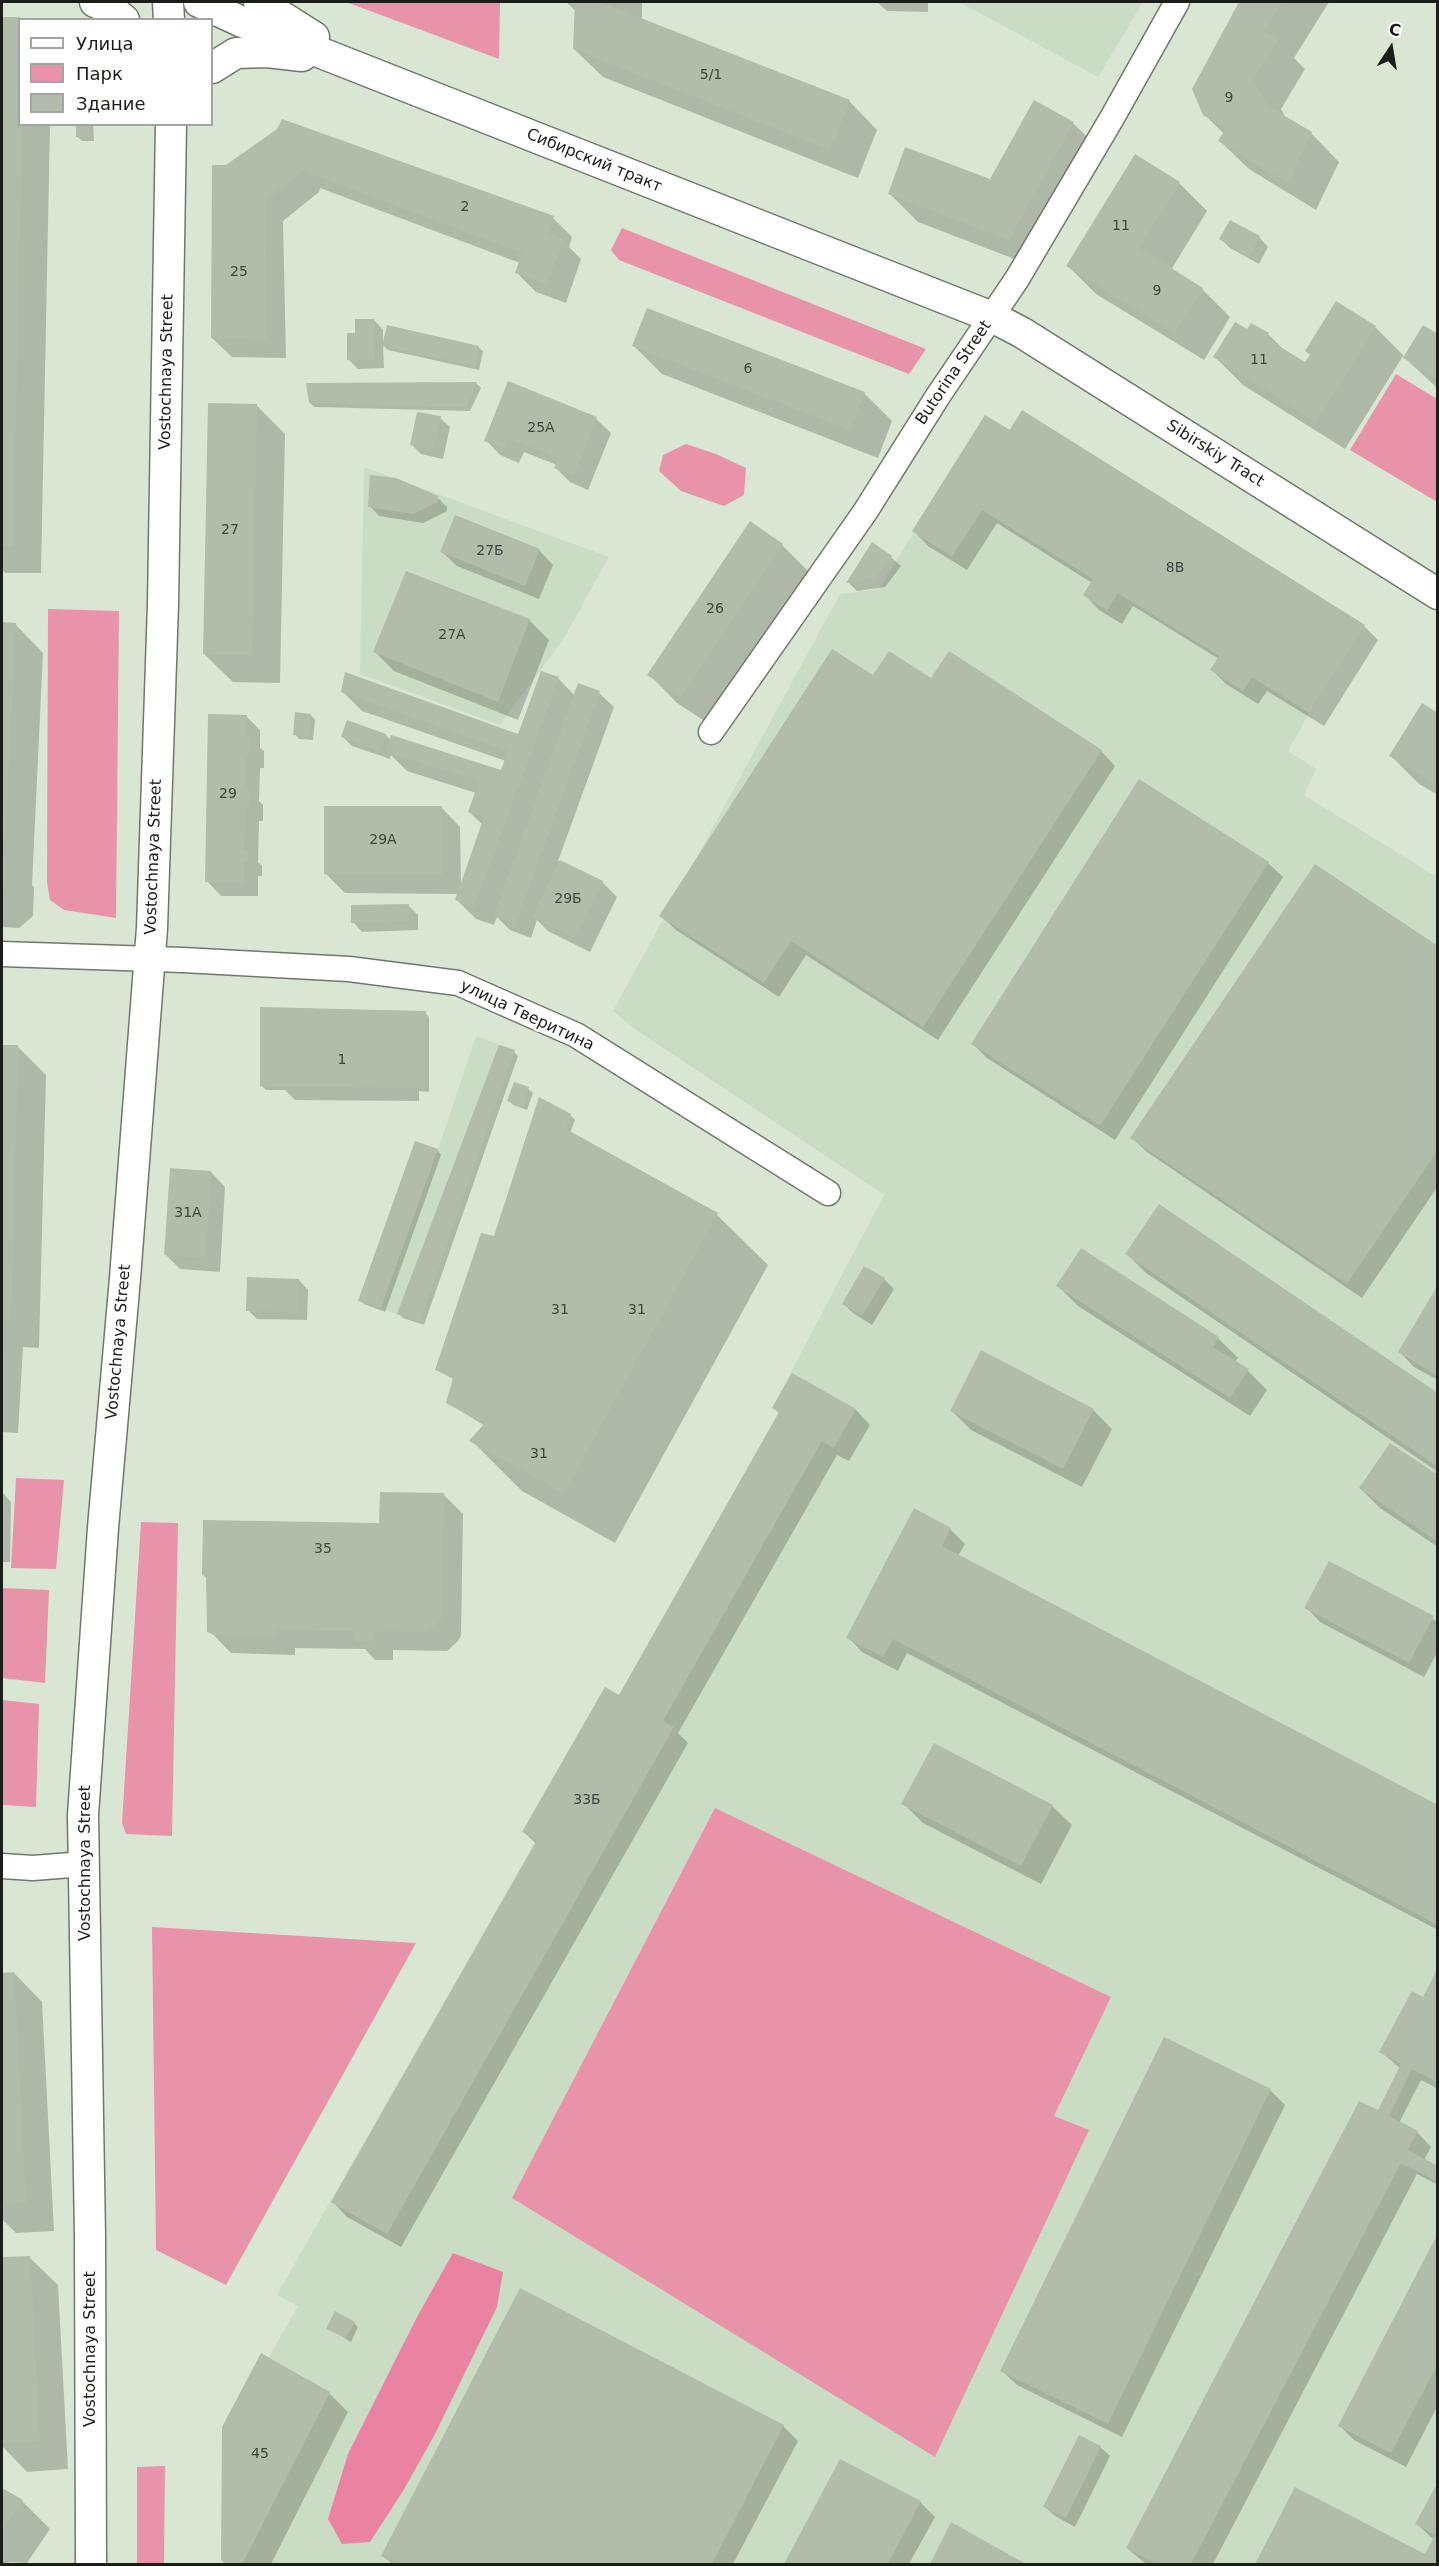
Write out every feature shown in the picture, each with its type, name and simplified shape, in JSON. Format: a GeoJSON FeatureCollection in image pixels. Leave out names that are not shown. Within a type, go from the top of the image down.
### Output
{"type":"FeatureCollection","features":[{"type":"Feature","properties":{"kind":"main road"},"geometry":{"type":"LineString","coordinates":[[95,2],[111,9],[122,18]]}},
{"type":"Feature","properties":{"kind":"main road"},"geometry":{"type":"LineString","coordinates":[[168,2],[169,18]]}},
{"type":"Feature","properties":{"kind":"main road","name":"Сибирский тракт"},"geometry":{"type":"LineString","coordinates":[[199,2],[240,21],[992,317]]}},
{"type":"Feature","properties":{"kind":"main road"},"geometry":{"type":"LineString","coordinates":[[259,2],[301,27],[352,65]]}},
{"type":"Feature","properties":{"kind":"main road"},"geometry":{"type":"LineString","coordinates":[[213,67],[236,53],[267,52],[352,65]]}},
{"type":"Feature","properties":{"kind":"main road"},"geometry":{"type":"LineString","coordinates":[[160,126],[171,173]]}},
{"type":"Feature","properties":{"kind":"main road","name":"Vostochnaya Street"},"geometry":{"type":"LineString","coordinates":[[91,2563],[90,2255],[82,1815],[102,1540],[150,961],[163,604],[171,126]]}},
{"type":"Feature","properties":{"kind":"main road"},"geometry":{"type":"LineString","coordinates":[[171,173],[182,126]]}},
{"type":"Feature","properties":{"kind":"main road","name":"Sibirskiy Tract"},"geometry":{"type":"LineString","coordinates":[[992,317],[1099,381],[1437,594]]}},
{"type":"Feature","properties":{"kind":"street","name":"Butorina Street"},"geometry":{"type":"LineString","coordinates":[[711,732],[864,512],[943,388],[992,317],[1107,128],[1177,2]]}},
{"type":"Feature","properties":{"kind":"street","name":"улица Тверитина"},"geometry":{"type":"LineString","coordinates":[[2,954],[150,961],[183,960],[349,969],[458,983],[576,1035],[828,1193]]}},
{"type":"Feature","properties":{"kind":"street"},"geometry":{"type":"LineString","coordinates":[[2,1866],[33,1868],[84,1864]]}},
{"type":"Feature","properties":{"kind":"shaded area"},"geometry":{"type":"Polygon","coordinates":[[[959,2],[1143,2],[1098,77],[959,2]]]}},
{"type":"Feature","properties":{"kind":"shaded area"},"geometry":{"type":"Polygon","coordinates":[[[1022,410],[1365,625],[1309,713],[1288,751],[1316,769],[1304,795],[1437,877],[1437,2564],[242,2564],[330,2392],[269,2357],[298,2306],[277,2295],[536,1840],[522,1832],[605,1687],[619,1695],[779,1413],[772,1408],[884,1195],[636,1030],[613,1011],[840,594],[879,589],[985,415],[1009,430],[1022,410]]]}},
{"type":"Feature","properties":{"kind":"shaded area"},"geometry":{"type":"Polygon","coordinates":[[[364,467],[609,557],[563,640],[500,725],[360,674],[364,467]]]}},
{"type":"Feature","properties":{"kind":"shaded area"},"geometry":{"type":"Polygon","coordinates":[[[476,1036],[515,1050],[420,1322],[358,1301],[415,1141],[438,1149],[476,1036]]]}},
{"type":"Feature","properties":{"kind":"shaded area"},"geometry":{"type":"Polygon","coordinates":[[[453,2253],[503,2272],[497,2307],[435,2434],[403,2491],[370,2542],[342,2544],[328,2519],[348,2454],[417,2317],[453,2253]]]}},
{"type":"Feature","properties":{"kind":"green space"},"geometry":{"type":"Polygon","coordinates":[[[346,2],[500,2],[499,59],[346,2]]]}},
{"type":"Feature","properties":{"kind":"green space"},"geometry":{"type":"Polygon","coordinates":[[[622,228],[926,349],[909,374],[619,260],[611,250],[622,228]]]}},
{"type":"Feature","properties":{"kind":"green space"},"geometry":{"type":"Polygon","coordinates":[[[1396,374],[1437,399],[1437,502],[1350,450],[1396,374]]]}},
{"type":"Feature","properties":{"kind":"green space"},"geometry":{"type":"Polygon","coordinates":[[[686,444],[716,454],[746,468],[744,495],[724,506],[681,491],[659,471],[663,455],[686,444]]]}},
{"type":"Feature","properties":{"kind":"green space"},"geometry":{"type":"Polygon","coordinates":[[[48,609],[119,611],[116,918],[64,910],[50,900],[47,882],[48,609]]]}},
{"type":"Feature","properties":{"kind":"green space"},"geometry":{"type":"Polygon","coordinates":[[[16,1478],[64,1480],[56,1569],[11,1568],[16,1478]]]}},
{"type":"Feature","properties":{"kind":"green space"},"geometry":{"type":"Polygon","coordinates":[[[141,1522],[178,1523],[172,1836],[126,1834],[122,1823],[141,1522]]]}},
{"type":"Feature","properties":{"kind":"green space"},"geometry":{"type":"Polygon","coordinates":[[[2,1588],[49,1590],[45,1683],[2,1678],[2,1588]]]}},
{"type":"Feature","properties":{"kind":"green space"},"geometry":{"type":"Polygon","coordinates":[[[2,1700],[39,1704],[36,1807],[2,1805],[2,1700]]]}},
{"type":"Feature","properties":{"kind":"green space"},"geometry":{"type":"Polygon","coordinates":[[[715,1808],[1111,1997],[1054,2116],[1089,2130],[935,2457],[512,2198],[715,1808]]]}},
{"type":"Feature","properties":{"kind":"green space"},"geometry":{"type":"Polygon","coordinates":[[[152,1927],[416,1943],[226,2285],[156,2250],[152,1927]]]}},
{"type":"Feature","properties":{"kind":"green space"},"geometry":{"type":"Polygon","coordinates":[[[165,2466],[164,2564],[137,2564],[137,2467],[165,2466]]]}},
{"type":"Feature","properties":{"kind":"building"},"geometry":{"type":"Polygon","coordinates":[[[575,2],[600,2],[850,100],[830,150],[573,49],[575,2]]]}},
{"type":"Feature","properties":{"kind":"building"},"geometry":{"type":"Polygon","coordinates":[[[1239,2],[1282,2],[1264,32],[1278,39],[1253,80],[1268,106],[1312,132],[1288,183],[1218,141],[1226,128],[1203,115],[1192,89],[1239,2]]]}},
{"type":"Feature","properties":{"kind":"building"},"geometry":{"type":"Polygon","coordinates":[[[2,17],[20,17],[18,18],[18,126],[22,126],[13,546],[2,546],[2,17]]]}},
{"type":"Feature","properties":{"kind":"building"},"geometry":{"type":"Polygon","coordinates":[[[1034,100],[1074,122],[1009,240],[888,194],[905,147],[990,179],[1034,100]]]}},
{"type":"Feature","properties":{"kind":"building"},"geometry":{"type":"Polygon","coordinates":[[[282,119],[554,216],[548,233],[563,239],[547,284],[515,273],[522,253],[301,170],[265,201],[267,340],[211,338],[212,165],[226,165],[277,129],[282,119]]]}},
{"type":"Feature","properties":{"kind":"building"},"geometry":{"type":"Polygon","coordinates":[[[76,126],[90,126],[90,137],[76,137],[76,126]]]}},
{"type":"Feature","properties":{"kind":"building"},"geometry":{"type":"Polygon","coordinates":[[[1135,154],[1180,182],[1139,248],[1203,288],[1175,333],[1066,266],[1135,154]]]}},
{"type":"Feature","properties":{"kind":"building"},"geometry":{"type":"Polygon","coordinates":[[[1230,220],[1260,236],[1249,256],[1219,239],[1230,220]]]}},
{"type":"Feature","properties":{"kind":"building"},"geometry":{"type":"Polygon","coordinates":[[[1336,301],[1376,326],[1316,422],[1213,357],[1235,322],[1247,329],[1251,323],[1269,333],[1266,338],[1305,362],[1310,355],[1305,351],[1336,301]]]}},
{"type":"Feature","properties":{"kind":"building"},"geometry":{"type":"Polygon","coordinates":[[[647,308],[865,392],[850,430],[632,346],[647,308]]]}},
{"type":"Feature","properties":{"kind":"building"},"geometry":{"type":"Polygon","coordinates":[[[355,319],[374,319],[375,359],[347,360],[347,333],[355,333],[355,319]]]}},
{"type":"Feature","properties":{"kind":"building"},"geometry":{"type":"Polygon","coordinates":[[[387,325],[479,346],[475,366],[382,346],[387,325]]]}},
{"type":"Feature","properties":{"kind":"building"},"geometry":{"type":"Polygon","coordinates":[[[1423,325],[1438,334],[1438,379],[1403,358],[1423,325]]]}},
{"type":"Feature","properties":{"kind":"building"},"geometry":{"type":"Polygon","coordinates":[[[508,381],[597,417],[574,476],[554,468],[558,458],[509,438],[505,449],[484,441],[508,381]]]}},
{"type":"Feature","properties":{"kind":"building"},"geometry":{"type":"Polygon","coordinates":[[[477,382],[466,407],[309,403],[306,383],[477,382]]]}},
{"type":"Feature","properties":{"kind":"building"},"geometry":{"type":"Polygon","coordinates":[[[208,403],[257,404],[252,655],[203,654],[208,403]]]}},
{"type":"Feature","properties":{"kind":"building"},"geometry":{"type":"Polygon","coordinates":[[[1022,410],[1365,625],[1309,713],[1252,677],[1243,691],[1210,670],[1219,656],[1118,593],[1107,611],[1083,595],[1093,579],[982,510],[952,557],[912,531],[985,415],[1010,430],[1022,410]]]}},
{"type":"Feature","properties":{"kind":"building"},"geometry":{"type":"Polygon","coordinates":[[[417,412],[441,416],[434,450],[410,445],[417,412]]]}},
{"type":"Feature","properties":{"kind":"building"},"geometry":{"type":"Polygon","coordinates":[[[370,475],[396,478],[438,496],[438,502],[413,514],[368,507],[370,475]]]}},
{"type":"Feature","properties":{"kind":"building"},"geometry":{"type":"Polygon","coordinates":[[[455,515],[540,549],[525,586],[440,552],[455,515]]]}},
{"type":"Feature","properties":{"kind":"building"},"geometry":{"type":"Polygon","coordinates":[[[750,521],[783,544],[680,697],[647,675],[750,521]]]}},
{"type":"Feature","properties":{"kind":"building"},"geometry":{"type":"Polygon","coordinates":[[[872,542],[892,556],[875,578],[846,583],[872,542]]]}},
{"type":"Feature","properties":{"kind":"building"},"geometry":{"type":"Polygon","coordinates":[[[406,571],[530,619],[498,702],[373,652],[406,571]]]}},
{"type":"Feature","properties":{"kind":"building"},"geometry":{"type":"Polygon","coordinates":[[[2,622],[16,623],[4,857],[6,857],[5,887],[2,893],[2,622]]]}},
{"type":"Feature","properties":{"kind":"building"},"geometry":{"type":"Polygon","coordinates":[[[832,649],[873,675],[889,651],[931,678],[949,651],[1102,750],[923,1027],[791,941],[764,983],[659,916],[832,649]]]}},
{"type":"Feature","properties":{"kind":"building"},"geometry":{"type":"Polygon","coordinates":[[[541,671],[559,677],[474,907],[455,900],[484,817],[468,812],[479,781],[386,752],[391,735],[501,770],[508,751],[341,692],[345,672],[518,734],[541,671]]]}},
{"type":"Feature","properties":{"kind":"building"},"geometry":{"type":"Polygon","coordinates":[[[578,683],[600,691],[516,924],[494,916],[578,683]]]}},
{"type":"Feature","properties":{"kind":"building"},"geometry":{"type":"Polygon","coordinates":[[[1422,703],[1438,713],[1438,786],[1389,756],[1422,703]]]}},
{"type":"Feature","properties":{"kind":"building"},"geometry":{"type":"Polygon","coordinates":[[[295,712],[311,714],[309,737],[293,735],[295,712]]]}},
{"type":"Feature","properties":{"kind":"building"},"geometry":{"type":"Polygon","coordinates":[[[208,714],[247,715],[246,735],[250,735],[250,754],[246,754],[245,789],[249,789],[249,808],[245,807],[244,850],[248,850],[248,862],[244,862],[244,883],[205,882],[208,714]]]}},
{"type":"Feature","properties":{"kind":"building"},"geometry":{"type":"Polygon","coordinates":[[[347,720],[386,734],[380,751],[341,737],[347,720]]]}},
{"type":"Feature","properties":{"kind":"building"},"geometry":{"type":"Polygon","coordinates":[[[1139,779],[1269,862],[1100,1126],[971,1044],[1139,779]]]}},
{"type":"Feature","properties":{"kind":"building"},"geometry":{"type":"Polygon","coordinates":[[[324,806],[442,806],[442,875],[324,874],[324,806]]]}},
{"type":"Feature","properties":{"kind":"building"},"geometry":{"type":"Polygon","coordinates":[[[560,860],[603,881],[575,938],[532,917],[560,860]]]}},
{"type":"Feature","properties":{"kind":"building"},"geometry":{"type":"Polygon","coordinates":[[[1315,864],[1438,946],[1438,1150],[1347,1284],[1130,1138],[1315,864]]]}},
{"type":"Feature","properties":{"kind":"building"},"geometry":{"type":"Polygon","coordinates":[[[409,904],[409,921],[351,923],[351,905],[409,904]]]}},
{"type":"Feature","properties":{"kind":"building"},"geometry":{"type":"Polygon","coordinates":[[[260,1007],[426,1011],[425,1088],[260,1086],[260,1007]]]}},
{"type":"Feature","properties":{"kind":"building"},"geometry":{"type":"Polygon","coordinates":[[[2,1045],[18,1045],[11,1320],[5,1320],[3,1350],[2,1045]]]}},
{"type":"Feature","properties":{"kind":"building"},"geometry":{"type":"Polygon","coordinates":[[[499,1045],[515,1050],[420,1322],[397,1314],[499,1045]]]}},
{"type":"Feature","properties":{"kind":"building"},"geometry":{"type":"Polygon","coordinates":[[[514,1082],[529,1087],[523,1107],[507,1101],[514,1082]]]}},
{"type":"Feature","properties":{"kind":"building"},"geometry":{"type":"Polygon","coordinates":[[[539,1097],[571,1114],[566,1129],[718,1213],[564,1493],[469,1441],[484,1424],[446,1403],[453,1378],[435,1370],[481,1233],[494,1236],[539,1097]]]}},
{"type":"Feature","properties":{"kind":"building"},"geometry":{"type":"Polygon","coordinates":[[[415,1141],[438,1149],[381,1308],[358,1301],[415,1141]]]}},
{"type":"Feature","properties":{"kind":"building"},"geometry":{"type":"Polygon","coordinates":[[[170,1168],[211,1171],[206,1258],[164,1255],[170,1168]]]}},
{"type":"Feature","properties":{"kind":"building"},"geometry":{"type":"Polygon","coordinates":[[[1159,1204],[1438,1393],[1438,1467],[1125,1254],[1159,1204]]]}},
{"type":"Feature","properties":{"kind":"building"},"geometry":{"type":"Polygon","coordinates":[[[1081,1248],[1219,1337],[1213,1347],[1249,1369],[1230,1398],[1056,1286],[1081,1248]]]}},
{"type":"Feature","properties":{"kind":"building"},"geometry":{"type":"Polygon","coordinates":[[[864,1266],[885,1278],[862,1316],[842,1304],[864,1266]]]}},
{"type":"Feature","properties":{"kind":"building"},"geometry":{"type":"Polygon","coordinates":[[[247,1277],[299,1279],[298,1312],[246,1311],[247,1277]]]}},
{"type":"Feature","properties":{"kind":"building"},"geometry":{"type":"Polygon","coordinates":[[[1438,1285],[1438,1376],[1398,1352],[1438,1285]]]}},
{"type":"Feature","properties":{"kind":"building"},"geometry":{"type":"Polygon","coordinates":[[[981,1350],[1094,1409],[1063,1469],[950,1411],[981,1350]]]}},
{"type":"Feature","properties":{"kind":"building"},"geometry":{"type":"Polygon","coordinates":[[[792,1373],[856,1409],[834,1448],[822,1441],[663,1721],[674,1727],[387,2234],[331,2202],[537,1840],[522,1832],[605,1687],[619,1695],[779,1412],[772,1408],[792,1373]]]}},
{"type":"Feature","properties":{"kind":"building"},"geometry":{"type":"Polygon","coordinates":[[[1390,1443],[1438,1475],[1438,1542],[1359,1488],[1390,1443]]]}},
{"type":"Feature","properties":{"kind":"building"},"geometry":{"type":"Polygon","coordinates":[[[380,1492],[444,1493],[442,1617],[433,1628],[427,1632],[375,1631],[375,1642],[355,1641],[355,1631],[276,1629],[276,1636],[214,1635],[207,1632],[206,1575],[202,1575],[203,1520],[379,1523],[380,1492]]]}},
{"type":"Feature","properties":{"kind":"building"},"geometry":{"type":"Polygon","coordinates":[[[914,1508],[951,1528],[942,1546],[1438,1805],[1438,1925],[893,1639],[883,1657],[846,1638],[914,1508]]]}},
{"type":"Feature","properties":{"kind":"building"},"geometry":{"type":"Polygon","coordinates":[[[1329,1561],[1434,1616],[1409,1663],[1304,1608],[1329,1561]]]}},
{"type":"Feature","properties":{"kind":"building"},"geometry":{"type":"Polygon","coordinates":[[[934,1743],[1053,1805],[1021,1866],[901,1804],[934,1743]]]}},
{"type":"Feature","properties":{"kind":"building"},"geometry":{"type":"Polygon","coordinates":[[[1438,1968],[1438,2083],[1412,2069],[1389,2116],[1418,2131],[1408,2150],[1438,2166],[1438,2182],[1401,2163],[1191,2564],[1157,2564],[1126,2548],[1359,2101],[1378,2110],[1401,2064],[1379,2052],[1412,1991],[1423,1997],[1438,1968]]]}},
{"type":"Feature","properties":{"kind":"building"},"geometry":{"type":"Polygon","coordinates":[[[14,1972],[26,2203],[2,2204],[2,1973],[14,1972]]]}},
{"type":"Feature","properties":{"kind":"building"},"geometry":{"type":"Polygon","coordinates":[[[1164,2037],[1271,2089],[1108,2424],[1000,2371],[1164,2037]]]}},
{"type":"Feature","properties":{"kind":"building"},"geometry":{"type":"Polygon","coordinates":[[[1438,2233],[1438,2364],[1391,2453],[1338,2426],[1438,2233]]]}},
{"type":"Feature","properties":{"kind":"building"},"geometry":{"type":"Polygon","coordinates":[[[30,2256],[40,2441],[2,2444],[2,2257],[30,2256]]]}},
{"type":"Feature","properties":{"kind":"building"},"geometry":{"type":"Polygon","coordinates":[[[520,2288],[784,2425],[712,2564],[397,2564],[381,2556],[520,2288]]]}},
{"type":"Feature","properties":{"kind":"building"},"geometry":{"type":"Polygon","coordinates":[[[335,2311],[355,2322],[346,2338],[326,2329],[335,2311]]]}},
{"type":"Feature","properties":{"kind":"building"},"geometry":{"type":"Polygon","coordinates":[[[261,2353],[330,2392],[242,2564],[224,2564],[221,2559],[222,2427],[261,2353]]]}},
{"type":"Feature","properties":{"kind":"building"},"geometry":{"type":"Polygon","coordinates":[[[1079,2435],[1101,2446],[1066,2518],[1043,2507],[1079,2435]]]}},
{"type":"Feature","properties":{"kind":"building"},"geometry":{"type":"Polygon","coordinates":[[[840,2459],[921,2501],[888,2564],[784,2564],[840,2459]]]}},
{"type":"Feature","properties":{"kind":"building"},"geometry":{"type":"Polygon","coordinates":[[[1438,2482],[1438,2564],[1255,2564],[1295,2487],[1425,2554],[1435,2535],[1415,2524],[1438,2482]]]}},
{"type":"Feature","properties":{"kind":"building"},"geometry":{"type":"Polygon","coordinates":[[[2,2488],[23,2500],[2,2530],[2,2488]]]}},
{"type":"Feature","properties":{"kind":"building"},"geometry":{"type":"Polygon","coordinates":[[[951,2522],[1026,2564],[930,2564],[951,2522]]]}}]}
